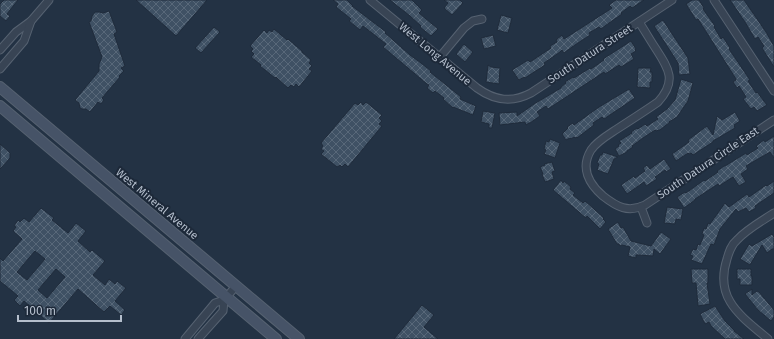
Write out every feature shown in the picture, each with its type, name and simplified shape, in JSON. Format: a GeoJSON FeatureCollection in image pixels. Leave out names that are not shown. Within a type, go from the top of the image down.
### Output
{"type":"FeatureCollection","features":[{"type":"Feature","properties":{"kind":"main road","name":"West Mineral Avenue"},"geometry":{"type":"LineString","coordinates":[[0,87],[299,339]]}},
{"type":"Feature","properties":{"kind":"main road"},"geometry":{"type":"LineString","coordinates":[[0,106],[225,299],[276,339]]}},
{"type":"Feature","properties":{"kind":"street"},"geometry":{"type":"LineString","coordinates":[[0,50],[16,32],[31,21],[49,0]]}},
{"type":"Feature","properties":{"kind":"street","name":"West Long Avenue"},"geometry":{"type":"LineString","coordinates":[[370,0],[482,92],[491,97],[504,99]]}},
{"type":"Feature","properties":{"kind":"street","name":"South Datura Street"},"geometry":{"type":"LineString","coordinates":[[504,99],[517,98],[531,93],[672,0]]}},
{"type":"Feature","properties":{"kind":"street"},"geometry":{"type":"LineString","coordinates":[[714,0],[774,91]]}},
{"type":"Feature","properties":{"kind":"street"},"geometry":{"type":"LineString","coordinates":[[439,58],[464,28],[473,21],[482,18]]}},
{"type":"Feature","properties":{"kind":"street"},"geometry":{"type":"LineString","coordinates":[[0,69],[24,40],[31,21]]}},
{"type":"Feature","properties":{"kind":"street"},"geometry":{"type":"LineString","coordinates":[[639,22],[666,64],[670,76],[665,95],[658,102],[598,142],[592,148],[586,165],[590,181],[596,189],[617,206],[629,209],[641,207],[647,223]]}},
{"type":"Feature","properties":{"kind":"street","name":"South Datura Circle East"},"geometry":{"type":"LineString","coordinates":[[641,207],[774,120]]}},
{"type":"Feature","properties":{"kind":"street"},"geometry":{"type":"LineString","coordinates":[[768,339],[746,320],[729,300],[724,282],[724,266],[729,252],[736,240],[745,232],[774,213]]}},
{"type":"Feature","properties":{"kind":"street"},"geometry":{"type":"LineString","coordinates":[[184,339],[215,303],[225,299],[236,286]]}},
{"type":"Feature","properties":{"kind":"street"},"geometry":{"type":"LineString","coordinates":[[198,339],[223,311],[225,299]]}},
{"type":"Feature","properties":{"kind":"building"},"geometry":{"type":"Polygon","coordinates":[[[4,0],[18,0],[7,14],[10,16],[6,21],[0,16],[0,4],[4,0]]]}},
{"type":"Feature","properties":{"kind":"building"},"geometry":{"type":"Polygon","coordinates":[[[136,0],[207,0],[176,36],[136,0]]]}},
{"type":"Feature","properties":{"kind":"building"},"geometry":{"type":"Polygon","coordinates":[[[333,0],[347,0],[352,6],[386,32],[385,33],[410,55],[461,97],[460,99],[476,106],[473,115],[453,108],[435,91],[433,93],[427,88],[429,85],[383,47],[386,44],[363,26],[360,30],[349,21],[351,19],[336,7],[338,4],[333,0]]]}},
{"type":"Feature","properties":{"kind":"building"},"geometry":{"type":"Polygon","coordinates":[[[390,0],[412,0],[422,10],[419,13],[438,29],[431,36],[390,0]]]}},
{"type":"Feature","properties":{"kind":"building"},"geometry":{"type":"Polygon","coordinates":[[[444,0],[460,0],[463,3],[452,15],[444,8],[448,3],[444,0]]]}},
{"type":"Feature","properties":{"kind":"building"},"geometry":{"type":"Polygon","coordinates":[[[616,0],[644,0],[632,8],[630,6],[621,13],[622,14],[601,29],[599,27],[589,33],[590,35],[564,53],[562,50],[544,63],[545,65],[525,78],[524,77],[519,80],[512,70],[528,60],[530,62],[551,48],[550,46],[557,42],[556,40],[562,35],[564,39],[612,8],[609,5],[616,0]]]}},
{"type":"Feature","properties":{"kind":"building"},"geometry":{"type":"Polygon","coordinates":[[[692,0],[699,0],[721,39],[723,37],[730,48],[729,49],[750,80],[748,81],[767,105],[757,111],[754,107],[751,109],[743,99],[746,97],[739,86],[737,88],[733,82],[736,79],[698,19],[696,20],[686,4],[692,0]]]}},
{"type":"Feature","properties":{"kind":"building"},"geometry":{"type":"Polygon","coordinates":[[[730,0],[744,0],[766,32],[774,46],[774,67],[762,48],[764,46],[758,37],[755,39],[730,0]]]}},
{"type":"Feature","properties":{"kind":"building"},"geometry":{"type":"Polygon","coordinates":[[[109,11],[117,32],[114,34],[125,66],[121,68],[124,71],[119,76],[120,77],[102,98],[104,100],[101,104],[98,102],[90,112],[86,109],[80,108],[79,103],[75,100],[99,71],[99,64],[102,57],[89,22],[91,21],[95,12],[103,13],[109,11]]]}},
{"type":"Feature","properties":{"kind":"building"},"geometry":{"type":"Polygon","coordinates":[[[501,15],[512,18],[508,33],[497,30],[501,15]]]}},
{"type":"Feature","properties":{"kind":"building"},"geometry":{"type":"Polygon","coordinates":[[[663,20],[688,58],[690,74],[679,75],[678,63],[654,26],[663,20]]]}},
{"type":"Feature","properties":{"kind":"building"},"geometry":{"type":"Polygon","coordinates":[[[214,27],[220,32],[201,53],[195,48],[214,27]]]}},
{"type":"Feature","properties":{"kind":"building"},"geometry":{"type":"Polygon","coordinates":[[[274,29],[287,40],[288,39],[311,60],[309,63],[312,66],[309,69],[312,71],[299,87],[296,84],[294,87],[291,85],[288,88],[251,57],[254,54],[251,51],[253,49],[250,46],[264,30],[267,33],[269,30],[272,32],[274,29]]]}},
{"type":"Feature","properties":{"kind":"building"},"geometry":{"type":"Polygon","coordinates":[[[493,35],[496,46],[484,49],[481,38],[493,35]]]}},
{"type":"Feature","properties":{"kind":"building"},"geometry":{"type":"Polygon","coordinates":[[[631,41],[636,49],[636,51],[631,54],[634,59],[621,67],[619,65],[605,74],[604,72],[548,109],[546,106],[537,112],[540,116],[526,125],[525,122],[500,125],[499,113],[517,112],[517,116],[561,88],[566,83],[565,82],[590,68],[591,69],[604,60],[603,59],[631,41]]]}},
{"type":"Feature","properties":{"kind":"building"},"geometry":{"type":"Polygon","coordinates":[[[464,44],[473,52],[465,62],[456,54],[464,44]]]}},
{"type":"Feature","properties":{"kind":"building"},"geometry":{"type":"Polygon","coordinates":[[[488,65],[491,67],[500,68],[499,84],[486,82],[488,65]]]}},
{"type":"Feature","properties":{"kind":"building"},"geometry":{"type":"Polygon","coordinates":[[[638,68],[651,68],[650,72],[652,72],[652,82],[650,82],[650,88],[637,87],[638,68]]]}},
{"type":"Feature","properties":{"kind":"building"},"geometry":{"type":"Polygon","coordinates":[[[681,79],[693,83],[688,101],[677,117],[660,130],[655,130],[643,138],[632,146],[633,147],[627,152],[619,156],[615,149],[621,143],[619,141],[637,128],[638,129],[645,124],[647,126],[658,119],[656,117],[667,109],[675,100],[681,79]]]}},
{"type":"Feature","properties":{"kind":"building"},"geometry":{"type":"Polygon","coordinates":[[[629,89],[635,98],[604,119],[602,117],[593,123],[594,125],[577,138],[574,137],[566,140],[562,134],[568,128],[567,127],[573,123],[574,125],[599,107],[629,89]]]}},
{"type":"Feature","properties":{"kind":"building"},"geometry":{"type":"Polygon","coordinates":[[[361,102],[363,105],[366,102],[382,115],[379,118],[382,121],[379,124],[382,126],[348,167],[345,164],[342,167],[340,165],[337,167],[321,154],[324,151],[321,149],[323,146],[321,143],[355,103],[358,105],[361,102]]]}},
{"type":"Feature","properties":{"kind":"building"},"geometry":{"type":"Polygon","coordinates":[[[483,111],[495,113],[492,128],[489,128],[489,124],[481,122],[483,111]]]}},
{"type":"Feature","properties":{"kind":"building"},"geometry":{"type":"Polygon","coordinates":[[[735,112],[740,121],[734,125],[735,128],[693,155],[688,153],[676,161],[672,154],[689,142],[688,140],[707,126],[713,135],[717,116],[722,120],[735,112]]]}},
{"type":"Feature","properties":{"kind":"building"},"geometry":{"type":"Polygon","coordinates":[[[774,136],[774,158],[770,152],[746,166],[748,169],[741,174],[746,182],[739,186],[733,177],[719,186],[718,184],[684,208],[677,197],[685,192],[686,193],[704,180],[705,181],[724,166],[758,148],[756,146],[764,140],[765,142],[774,136]]]}},
{"type":"Feature","properties":{"kind":"building"},"geometry":{"type":"Polygon","coordinates":[[[550,139],[560,143],[555,158],[544,154],[546,150],[544,149],[546,141],[549,142],[550,139]]]}},
{"type":"Feature","properties":{"kind":"building"},"geometry":{"type":"Polygon","coordinates":[[[0,144],[10,153],[10,158],[0,169],[0,144]]]}},
{"type":"Feature","properties":{"kind":"building"},"geometry":{"type":"Polygon","coordinates":[[[603,152],[618,157],[614,159],[608,174],[597,170],[599,164],[597,163],[603,152]]]}},
{"type":"Feature","properties":{"kind":"building"},"geometry":{"type":"Polygon","coordinates":[[[664,159],[671,169],[666,172],[665,170],[655,177],[657,179],[646,186],[644,182],[627,194],[621,185],[634,176],[635,178],[645,171],[643,168],[647,165],[650,169],[664,159]]]}},
{"type":"Feature","properties":{"kind":"building"},"geometry":{"type":"Polygon","coordinates":[[[552,162],[555,171],[552,172],[554,179],[545,182],[540,167],[545,165],[544,164],[552,162]]]}},
{"type":"Feature","properties":{"kind":"building"},"geometry":{"type":"Polygon","coordinates":[[[561,180],[563,183],[564,181],[571,187],[570,189],[575,193],[573,195],[583,203],[585,201],[604,218],[603,219],[606,222],[600,229],[587,216],[586,218],[553,190],[561,180]]]}},
{"type":"Feature","properties":{"kind":"building"},"geometry":{"type":"Polygon","coordinates":[[[774,181],[774,193],[755,206],[756,208],[749,212],[746,208],[738,212],[736,209],[720,229],[714,245],[711,244],[702,264],[691,260],[693,256],[690,255],[693,249],[696,250],[698,244],[700,245],[704,235],[702,234],[704,228],[706,229],[708,223],[710,224],[725,203],[729,207],[747,194],[749,197],[774,181]]]}},
{"type":"Feature","properties":{"kind":"building"},"geometry":{"type":"Polygon","coordinates":[[[667,207],[683,209],[681,220],[676,219],[675,224],[664,223],[667,207]]]}},
{"type":"Feature","properties":{"kind":"building"},"geometry":{"type":"Polygon","coordinates":[[[41,208],[54,218],[52,220],[68,233],[76,223],[86,231],[78,241],[90,252],[92,250],[105,261],[93,275],[105,285],[109,279],[115,284],[117,281],[126,288],[115,301],[125,310],[121,315],[110,306],[104,312],[78,289],[49,323],[24,301],[20,306],[14,300],[18,296],[0,281],[0,258],[3,261],[22,239],[13,231],[18,220],[20,222],[24,218],[29,222],[41,208]],[[35,251],[17,272],[27,280],[45,259],[35,251]],[[56,269],[38,290],[47,298],[65,277],[56,269]]]}},
{"type":"Feature","properties":{"kind":"building"},"geometry":{"type":"Polygon","coordinates":[[[618,222],[621,228],[623,227],[631,241],[651,246],[661,232],[671,239],[660,254],[654,249],[653,256],[636,255],[636,258],[628,256],[630,247],[620,246],[617,244],[608,229],[618,222]]]}},
{"type":"Feature","properties":{"kind":"building"},"geometry":{"type":"Polygon","coordinates":[[[772,234],[774,237],[774,249],[767,253],[762,245],[750,265],[740,259],[749,244],[752,246],[772,234]]]}},
{"type":"Feature","properties":{"kind":"building"},"geometry":{"type":"Polygon","coordinates":[[[691,269],[708,269],[707,283],[710,304],[698,306],[696,283],[692,283],[691,269]]]}},
{"type":"Feature","properties":{"kind":"building"},"geometry":{"type":"Polygon","coordinates":[[[737,269],[751,269],[752,285],[740,285],[740,279],[737,279],[737,269]]]}},
{"type":"Feature","properties":{"kind":"building"},"geometry":{"type":"Polygon","coordinates":[[[752,289],[752,295],[757,291],[759,292],[774,310],[774,317],[771,321],[758,310],[745,294],[752,289]]]}},
{"type":"Feature","properties":{"kind":"building"},"geometry":{"type":"Polygon","coordinates":[[[422,305],[434,315],[424,327],[438,339],[394,339],[422,305]]]}},
{"type":"Feature","properties":{"kind":"building"},"geometry":{"type":"Polygon","coordinates":[[[715,306],[725,321],[744,339],[725,339],[711,326],[709,322],[705,324],[700,314],[715,306]]]}}]}
